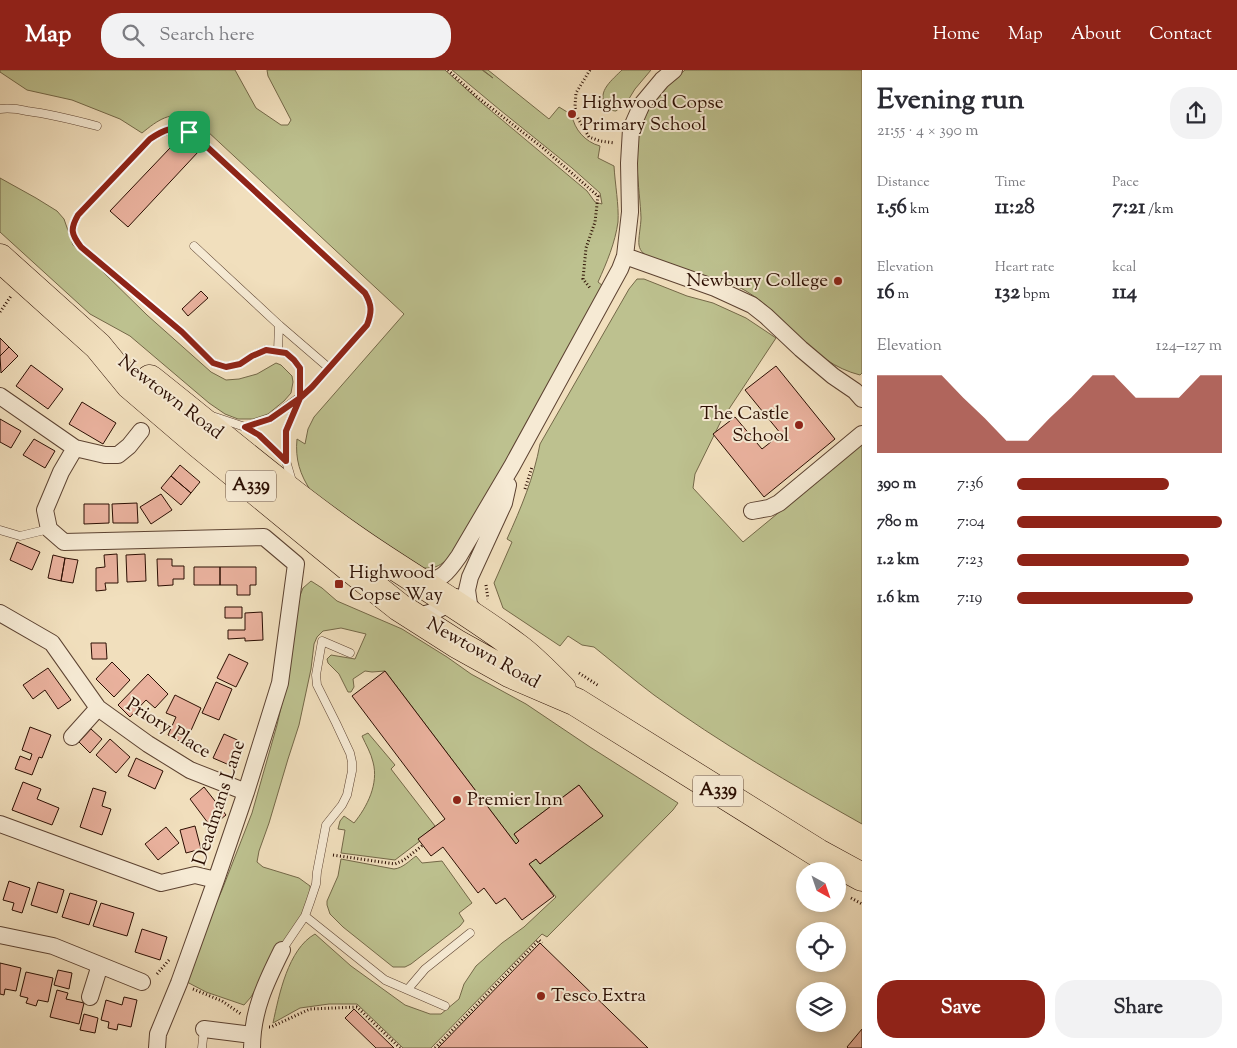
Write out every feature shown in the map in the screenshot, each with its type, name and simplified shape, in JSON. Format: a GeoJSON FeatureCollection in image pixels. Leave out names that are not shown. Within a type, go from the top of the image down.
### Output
{"type":"FeatureCollection","features":[{"type":"Feature","properties":{"kind":"highway","name":"Newtown Road"},"geometry":{"type":"LineString","coordinates":[[0,258],[98,346],[130,384],[199,444],[399,607],[457,644],[511,674],[576,702],[818,854],[862,877]]}},
{"type":"Feature","properties":{"kind":"highway","name":"Newtown Road"},"geometry":{"type":"LineString","coordinates":[[98,346],[142,372],[305,503],[402,572],[450,602],[486,612],[520,649],[576,702]]}},
{"type":"Feature","properties":{"kind":"street"},"geometry":{"type":"LineString","coordinates":[[402,572],[427,581],[436,579],[450,569],[512,466],[620,269],[625,256],[630,212],[628,163],[631,129],[642,104],[662,80],[674,70]]}},
{"type":"Feature","properties":{"kind":"street"},"geometry":{"type":"LineString","coordinates":[[625,256],[715,288],[752,305],[826,370],[860,391]]}},
{"type":"Feature","properties":{"kind":"street"},"geometry":{"type":"LineString","coordinates":[[0,397],[75,448],[105,455],[118,455],[129,446],[141,431]]}},
{"type":"Feature","properties":{"kind":"street"},"geometry":{"type":"LineString","coordinates":[[752,511],[769,508],[779,503],[862,434]]}},
{"type":"Feature","properties":{"kind":"street"},"geometry":{"type":"LineString","coordinates":[[49,529],[45,510],[61,472],[75,448]]}},
{"type":"Feature","properties":{"kind":"street"},"geometry":{"type":"LineString","coordinates":[[486,612],[469,604],[466,590],[478,578],[504,503],[512,466]]}},
{"type":"Feature","properties":{"kind":"street","name":"Deadmans Lane"},"geometry":{"type":"LineString","coordinates":[[49,529],[64,542],[264,537],[300,569],[280,684],[216,880],[179,983],[158,1034],[157,1048]]}},
{"type":"Feature","properties":{"kind":"street"},"geometry":{"type":"LineString","coordinates":[[413,616],[424,615],[438,610],[478,578]]}},
{"type":"Feature","properties":{"kind":"street","name":"Priory Place"},"geometry":{"type":"LineString","coordinates":[[0,613],[52,643],[98,708],[148,744],[190,770],[246,792]]}},
{"type":"Feature","properties":{"kind":"street","name":"Priory Place"},"geometry":{"type":"LineString","coordinates":[[72,737],[98,708]]}},
{"type":"Feature","properties":{"kind":"street"},"geometry":{"type":"LineString","coordinates":[[0,824],[161,883],[196,875],[216,880]]}},
{"type":"Feature","properties":{"kind":"street"},"geometry":{"type":"LineString","coordinates":[[0,935],[53,946],[142,982]]}},
{"type":"Feature","properties":{"kind":"street"},"geometry":{"type":"LineString","coordinates":[[204,1029],[253,1035],[265,985],[282,950]]}},
{"type":"Feature","properties":{"kind":"street"},"geometry":{"type":"LineString","coordinates":[[90,997],[100,965]]}},
{"type":"Feature","properties":{"kind":"lane"},"geometry":{"type":"LineString","coordinates":[[0,109],[8,108],[37,112],[97,126]]}},
{"type":"Feature","properties":{"kind":"lane"},"geometry":{"type":"LineString","coordinates":[[245,427],[270,419],[300,398],[312,387],[367,325],[371,315],[370,306],[365,293],[195,136],[179,129],[169,129],[150,139],[78,215],[72,224],[72,232],[81,247],[182,332],[213,363],[226,367],[240,364],[266,350],[286,353],[294,360],[300,368],[300,398],[286,431],[286,461],[291,478],[305,503]]}},
{"type":"Feature","properties":{"kind":"lane"},"geometry":{"type":"LineString","coordinates":[[194,246],[279,325],[329,368]]}},
{"type":"Feature","properties":{"kind":"lane"},"geometry":{"type":"LineString","coordinates":[[278,352],[279,325]]}},
{"type":"Feature","properties":{"kind":"lane"},"geometry":{"type":"LineString","coordinates":[[174,398],[213,416],[245,427],[259,435],[286,461]]}},
{"type":"Feature","properties":{"kind":"lane"},"geometry":{"type":"LineString","coordinates":[[0,530],[20,536],[49,529]]}},
{"type":"Feature","properties":{"kind":"lane"},"geometry":{"type":"LineString","coordinates":[[282,950],[305,916],[316,884],[326,826],[347,795],[352,771],[352,762],[336,723],[317,685],[316,675],[322,641],[350,653]]}},
{"type":"Feature","properties":{"kind":"lane"},"geometry":{"type":"LineString","coordinates":[[305,916],[385,980],[445,1006]]}},
{"type":"Feature","properties":{"kind":"lane"},"geometry":{"type":"LineString","coordinates":[[408,989],[425,969],[470,933]]}},
{"type":"Feature","properties":{"kind":"lane"},"geometry":{"type":"LineString","coordinates":[[202,1048],[204,1029]]}},
{"type":"Feature","properties":{"kind":"path"},"geometry":{"type":"LineString","coordinates":[[448,70],[476,96],[543,148],[598,196],[595,222],[586,248],[583,279],[596,294]]}},
{"type":"Feature","properties":{"kind":"path"},"geometry":{"type":"LineString","coordinates":[[590,70],[576,93],[576,115],[589,137],[600,141],[616,143]]}},
{"type":"Feature","properties":{"kind":"path"},"geometry":{"type":"LineString","coordinates":[[523,494],[533,464]]}},
{"type":"Feature","properties":{"kind":"path"},"geometry":{"type":"LineString","coordinates":[[478,578],[487,596],[486,612]]}},
{"type":"Feature","properties":{"kind":"path"},"geometry":{"type":"LineString","coordinates":[[321,853],[395,864],[404,860],[423,845]]}},
{"type":"Feature","properties":{"kind":"path"},"geometry":{"type":"LineString","coordinates":[[435,1048],[539,940],[542,943]]}},
{"type":"Feature","properties":{"kind":"path"},"geometry":{"type":"LineString","coordinates":[[142,982],[149,985],[172,957],[186,963]]}},
{"type":"Feature","properties":{"kind":"path"},"geometry":{"type":"LineString","coordinates":[[179,983],[222,1001],[253,1035],[310,1009],[357,1007],[400,1048]]}},
{"type":"Feature","properties":{"kind":"green space"},"geometry":{"type":"Polygon","coordinates":[[[0,70],[235,70],[256,108],[281,125],[288,125],[291,120],[268,76],[267,70],[445,70],[587,191],[595,202],[602,204],[600,193],[452,70],[482,70],[493,78],[483,70],[488,70],[549,119],[559,107],[572,115],[575,125],[581,134],[600,146],[598,158],[614,166],[618,222],[610,252],[598,282],[603,286],[458,548],[448,559],[433,567],[420,568],[412,566],[311,491],[301,473],[298,460],[297,439],[305,444],[308,429],[314,417],[404,314],[192,117],[184,115],[171,116],[153,124],[142,133],[120,119],[72,100],[27,90],[0,72],[0,70]]]}},
{"type":"Feature","properties":{"kind":"green space"},"geometry":{"type":"Polygon","coordinates":[[[622,70],[651,70],[627,102],[615,111],[606,105],[603,95],[610,82],[622,70]]]}},
{"type":"Feature","properties":{"kind":"green space"},"geometry":{"type":"Polygon","coordinates":[[[685,70],[862,70],[862,373],[860,375],[842,369],[827,360],[800,338],[761,301],[746,291],[727,282],[651,258],[640,250],[641,218],[637,155],[640,130],[647,112],[656,99],[685,70]]]}},
{"type":"Feature","properties":{"kind":"green space"},"geometry":{"type":"Polygon","coordinates":[[[0,178],[57,211],[64,219],[73,245],[211,372],[226,380],[239,379],[257,374],[276,363],[281,365],[292,376],[291,393],[268,414],[253,419],[238,419],[225,414],[209,403],[130,336],[90,314],[0,232],[0,178]]]}},
{"type":"Feature","properties":{"kind":"green space"},"geometry":{"type":"Polygon","coordinates":[[[637,279],[644,279],[687,296],[713,303],[746,318],[776,338],[721,421],[695,474],[693,488],[743,542],[862,444],[862,824],[704,730],[654,695],[594,647],[582,645],[568,636],[560,646],[503,608],[494,583],[512,542],[507,539],[526,492],[540,444],[629,289],[637,279]]]}},
{"type":"Feature","properties":{"kind":"green space"},"geometry":{"type":"Polygon","coordinates":[[[311,581],[337,601],[402,629],[471,674],[526,704],[678,803],[547,937],[542,934],[431,1048],[403,1048],[357,1004],[329,1004],[300,1008],[273,1023],[286,974],[298,950],[315,934],[351,966],[405,1005],[430,1014],[441,1014],[459,999],[464,984],[476,966],[524,927],[556,897],[529,864],[536,859],[540,864],[603,816],[579,785],[514,834],[519,841],[516,844],[385,671],[365,671],[353,679],[354,687],[351,692],[348,692],[339,674],[328,663],[327,659],[331,655],[355,659],[366,634],[341,628],[323,631],[317,637],[314,644],[311,669],[299,725],[257,862],[263,867],[299,878],[310,886],[311,896],[303,913],[251,997],[244,1005],[206,992],[187,982],[195,951],[222,890],[252,813],[277,725],[289,672],[297,603],[303,588],[311,581]]]}},
{"type":"Feature","properties":{"kind":"green space"},"geometry":{"type":"Polygon","coordinates":[[[368,733],[395,765],[391,769],[435,826],[419,839],[420,841],[395,860],[341,853],[345,830],[338,829],[340,821],[344,816],[354,823],[371,795],[373,787],[373,762],[362,736],[368,733]]]}},
{"type":"Feature","properties":{"kind":"green space"},"geometry":{"type":"Polygon","coordinates":[[[416,856],[422,863],[442,861],[472,903],[459,913],[464,921],[460,926],[411,964],[405,967],[393,967],[343,927],[330,914],[327,901],[338,876],[341,859],[394,869],[403,866],[416,856]]]}},
{"type":"Feature","properties":{"kind":"building"},"geometry":{"type":"Polygon","coordinates":[[[179,142],[190,145],[199,151],[128,227],[110,211],[175,143],[179,142]]]}},
{"type":"Feature","properties":{"kind":"building"},"geometry":{"type":"Polygon","coordinates":[[[201,291],[208,298],[188,316],[182,309],[201,291]]]}},
{"type":"Feature","properties":{"kind":"building"},"geometry":{"type":"Polygon","coordinates":[[[0,338],[9,347],[0,356],[0,338]]]}},
{"type":"Feature","properties":{"kind":"building"},"geometry":{"type":"Polygon","coordinates":[[[9,347],[18,356],[1,373],[0,356],[9,347]]]}},
{"type":"Feature","properties":{"kind":"building"},"geometry":{"type":"Polygon","coordinates":[[[31,365],[63,389],[48,409],[16,386],[31,365]]]}},
{"type":"Feature","properties":{"kind":"building","name":"The Castle School"},"geometry":{"type":"Polygon","coordinates":[[[776,366],[835,439],[764,497],[713,434],[735,417],[762,449],[781,434],[745,390],[776,366]]]}},
{"type":"Feature","properties":{"kind":"building"},"geometry":{"type":"Polygon","coordinates":[[[82,402],[116,423],[103,444],[69,424],[82,402]]]}},
{"type":"Feature","properties":{"kind":"building"},"geometry":{"type":"Polygon","coordinates":[[[0,419],[21,431],[11,448],[0,442],[0,419]]]}},
{"type":"Feature","properties":{"kind":"building"},"geometry":{"type":"Polygon","coordinates":[[[34,439],[55,451],[45,468],[23,455],[34,439]]]}},
{"type":"Feature","properties":{"kind":"building"},"geometry":{"type":"Polygon","coordinates":[[[180,465],[200,482],[191,493],[171,476],[180,465]]]}},
{"type":"Feature","properties":{"kind":"building"},"geometry":{"type":"Polygon","coordinates":[[[171,476],[191,493],[181,505],[161,488],[171,476]]]}},
{"type":"Feature","properties":{"kind":"building"},"geometry":{"type":"Polygon","coordinates":[[[161,494],[172,510],[151,524],[140,507],[161,494]]]}},
{"type":"Feature","properties":{"kind":"building"},"geometry":{"type":"Polygon","coordinates":[[[137,503],[138,523],[113,523],[112,504],[137,503]]]}},
{"type":"Feature","properties":{"kind":"building"},"geometry":{"type":"Polygon","coordinates":[[[84,504],[109,504],[109,523],[84,524],[84,504]]]}},
{"type":"Feature","properties":{"kind":"building"},"geometry":{"type":"Polygon","coordinates":[[[17,542],[40,552],[32,570],[10,560],[17,542]]]}},
{"type":"Feature","properties":{"kind":"building"},"geometry":{"type":"Polygon","coordinates":[[[117,554],[118,583],[105,583],[106,590],[96,591],[96,568],[105,567],[104,555],[117,554]]]}},
{"type":"Feature","properties":{"kind":"building"},"geometry":{"type":"Polygon","coordinates":[[[145,554],[146,581],[127,582],[126,555],[145,554]]]}},
{"type":"Feature","properties":{"kind":"building"},"geometry":{"type":"Polygon","coordinates":[[[53,555],[65,558],[61,581],[48,578],[53,555]]]}},
{"type":"Feature","properties":{"kind":"building"},"geometry":{"type":"Polygon","coordinates":[[[65,558],[78,560],[73,583],[61,581],[65,558]]]}},
{"type":"Feature","properties":{"kind":"building"},"geometry":{"type":"Polygon","coordinates":[[[157,559],[172,559],[172,566],[184,566],[184,579],[173,579],[173,585],[158,586],[157,559]]]}},
{"type":"Feature","properties":{"kind":"building"},"geometry":{"type":"Polygon","coordinates":[[[194,567],[220,567],[220,585],[194,585],[194,567]]]}},
{"type":"Feature","properties":{"kind":"building"},"geometry":{"type":"Polygon","coordinates":[[[220,567],[256,567],[256,585],[250,585],[250,595],[237,595],[237,585],[220,585],[220,567]]]}},
{"type":"Feature","properties":{"kind":"building"},"geometry":{"type":"Polygon","coordinates":[[[225,607],[242,607],[242,618],[225,618],[225,607]]]}},
{"type":"Feature","properties":{"kind":"building"},"geometry":{"type":"Polygon","coordinates":[[[262,612],[263,640],[245,641],[245,638],[228,639],[228,630],[245,630],[245,613],[262,612]]]}},
{"type":"Feature","properties":{"kind":"building"},"geometry":{"type":"Polygon","coordinates":[[[91,643],[106,643],[107,659],[92,659],[91,643]]]}},
{"type":"Feature","properties":{"kind":"building"},"geometry":{"type":"Polygon","coordinates":[[[229,654],[248,663],[236,687],[217,678],[229,654]]]}},
{"type":"Feature","properties":{"kind":"building"},"geometry":{"type":"Polygon","coordinates":[[[112,662],[130,680],[114,697],[96,679],[112,662]]]}},
{"type":"Feature","properties":{"kind":"building"},"geometry":{"type":"Polygon","coordinates":[[[48,668],[71,700],[58,709],[45,690],[33,699],[23,685],[48,668]]]}},
{"type":"Feature","properties":{"kind":"building","name":"Premier Inn"},"geometry":{"type":"Polygon","coordinates":[[[385,671],[516,844],[519,841],[514,834],[579,785],[603,816],[540,864],[536,859],[529,864],[554,896],[522,920],[505,898],[496,904],[484,888],[478,893],[443,847],[431,856],[418,839],[445,819],[352,696],[385,671]]]}},
{"type":"Feature","properties":{"kind":"building"},"geometry":{"type":"Polygon","coordinates":[[[148,674],[168,694],[155,708],[146,700],[130,717],[118,705],[148,674]]]}},
{"type":"Feature","properties":{"kind":"building"},"geometry":{"type":"Polygon","coordinates":[[[216,682],[232,689],[219,720],[202,713],[216,682]]]}},
{"type":"Feature","properties":{"kind":"building"},"geometry":{"type":"Polygon","coordinates":[[[175,695],[201,708],[185,744],[168,735],[176,717],[166,713],[175,695]]]}},
{"type":"Feature","properties":{"kind":"building"},"geometry":{"type":"Polygon","coordinates":[[[30,727],[51,735],[42,758],[39,757],[32,775],[15,769],[20,756],[30,760],[32,754],[22,750],[30,727]]]}},
{"type":"Feature","properties":{"kind":"building"},"geometry":{"type":"Polygon","coordinates":[[[91,729],[102,739],[90,753],[79,742],[91,729]]]}},
{"type":"Feature","properties":{"kind":"building"},"geometry":{"type":"Polygon","coordinates":[[[224,734],[244,743],[234,767],[213,758],[224,734]]]}},
{"type":"Feature","properties":{"kind":"building"},"geometry":{"type":"Polygon","coordinates":[[[110,739],[130,757],[116,773],[96,755],[110,739]]]}},
{"type":"Feature","properties":{"kind":"building"},"geometry":{"type":"Polygon","coordinates":[[[136,758],[163,771],[155,789],[128,776],[136,758]]]}},
{"type":"Feature","properties":{"kind":"building"},"geometry":{"type":"Polygon","coordinates":[[[23,782],[41,789],[37,799],[59,808],[52,825],[12,810],[23,782]]]}},
{"type":"Feature","properties":{"kind":"building"},"geometry":{"type":"Polygon","coordinates":[[[204,787],[226,815],[211,827],[190,799],[204,787]]]}},
{"type":"Feature","properties":{"kind":"building"},"geometry":{"type":"Polygon","coordinates":[[[93,788],[106,792],[102,806],[111,809],[102,835],[80,827],[93,788]]]}},
{"type":"Feature","properties":{"kind":"building"},"geometry":{"type":"Polygon","coordinates":[[[195,826],[201,849],[186,853],[180,830],[195,826]]]}},
{"type":"Feature","properties":{"kind":"building"},"geometry":{"type":"Polygon","coordinates":[[[166,827],[179,843],[158,860],[145,844],[166,827]]]}},
{"type":"Feature","properties":{"kind":"building"},"geometry":{"type":"Polygon","coordinates":[[[9,881],[30,888],[22,913],[12,910],[14,903],[3,900],[9,881]]]}},
{"type":"Feature","properties":{"kind":"building"},"geometry":{"type":"Polygon","coordinates":[[[38,882],[64,890],[57,913],[31,905],[38,882]]]}},
{"type":"Feature","properties":{"kind":"building"},"geometry":{"type":"Polygon","coordinates":[[[70,893],[97,901],[89,925],[62,917],[70,893]]]}},
{"type":"Feature","properties":{"kind":"building"},"geometry":{"type":"Polygon","coordinates":[[[101,903],[134,913],[127,936],[93,926],[101,903]]]}},
{"type":"Feature","properties":{"kind":"building"},"geometry":{"type":"Polygon","coordinates":[[[142,929],[167,937],[160,960],[135,952],[142,929]]]}},
{"type":"Feature","properties":{"kind":"building","name":"Tesco Extra"},"geometry":{"type":"Polygon","coordinates":[[[540,943],[648,1048],[438,1048],[540,943]]]}},
{"type":"Feature","properties":{"kind":"building"},"geometry":{"type":"Polygon","coordinates":[[[0,963],[21,968],[16,991],[5,989],[4,995],[0,994],[0,963]]]}},
{"type":"Feature","properties":{"kind":"building"},"geometry":{"type":"Polygon","coordinates":[[[58,970],[72,973],[69,989],[54,985],[58,970]]]}},
{"type":"Feature","properties":{"kind":"building"},"geometry":{"type":"Polygon","coordinates":[[[26,972],[53,978],[48,1002],[38,1000],[36,1006],[26,1003],[28,998],[20,996],[26,972]]]}},
{"type":"Feature","properties":{"kind":"building"},"geometry":{"type":"Polygon","coordinates":[[[57,990],[68,993],[66,999],[84,1003],[79,1024],[50,1017],[57,990]]]}},
{"type":"Feature","properties":{"kind":"building"},"geometry":{"type":"Polygon","coordinates":[[[124,997],[137,1000],[131,1027],[118,1024],[117,1030],[108,1028],[109,1022],[101,1020],[106,1000],[122,1005],[124,997]]]}},
{"type":"Feature","properties":{"kind":"building"},"geometry":{"type":"Polygon","coordinates":[[[354,1009],[394,1048],[376,1048],[345,1018],[354,1009]]]}},
{"type":"Feature","properties":{"kind":"building"},"geometry":{"type":"Polygon","coordinates":[[[84,1014],[98,1018],[95,1033],[80,1030],[84,1014]]]}},
{"type":"Feature","properties":{"kind":"building"},"geometry":{"type":"Polygon","coordinates":[[[862,1029],[862,1048],[848,1048],[847,1047],[862,1029]]]}},
{"type":"Feature","properties":{"kind":"place","name":"Highwood Copse Primary School"},"geometry":{"type":"Point","coordinates":[572,114]}},
{"type":"Feature","properties":{"kind":"place","name":"Newbury College"},"geometry":{"type":"Point","coordinates":[838,281]}},
{"type":"Feature","properties":{"kind":"place","name":"The Castle School"},"geometry":{"type":"Point","coordinates":[799,425]}},
{"type":"Feature","properties":{"kind":"place","name":"Highwood Copse Way"},"geometry":{"type":"Point","coordinates":[339,584]}},
{"type":"Feature","properties":{"kind":"place","name":"Premier Inn"},"geometry":{"type":"Point","coordinates":[457,800]}},
{"type":"Feature","properties":{"kind":"place","name":"Tesco Extra"},"geometry":{"type":"Point","coordinates":[541,996]}},
{"type":"Feature","properties":{"kind":"route"},"geometry":{"type":"LineString","coordinates":[[189,132],[169,129],[150,139],[78,215],[72,224],[72,232],[81,247],[182,332],[213,363],[226,367],[240,364],[266,350],[286,353],[294,360],[300,368],[300,398],[286,431],[286,461],[259,435],[245,427],[270,419],[300,398],[312,387],[367,325],[371,315],[368,299],[365,293],[189,132]]}}]}
